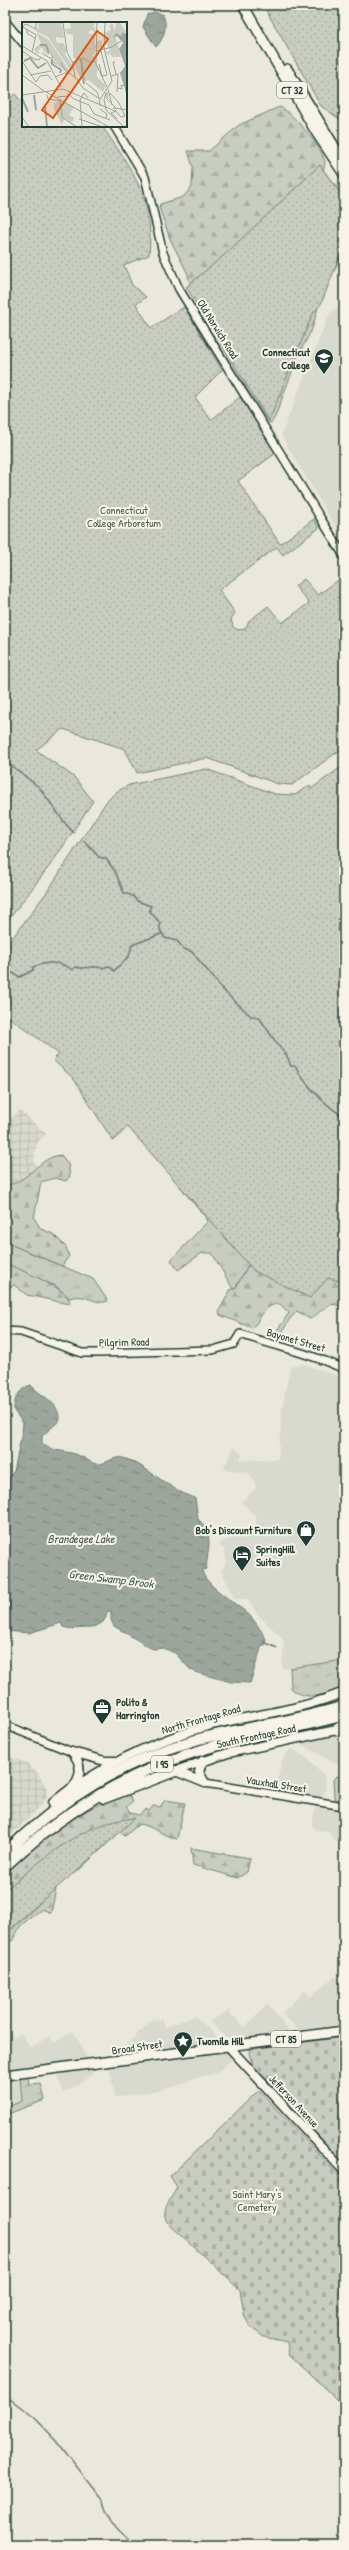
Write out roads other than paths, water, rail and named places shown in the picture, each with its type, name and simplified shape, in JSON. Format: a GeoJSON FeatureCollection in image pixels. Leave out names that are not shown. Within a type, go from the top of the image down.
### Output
{"type":"FeatureCollection","features":[{"type":"Feature","properties":{"kind":"highway","name":"I 95"},"geometry":{"type":"LineString","coordinates":[[5,1853],[24,1835],[89,1787],[156,1753],[204,1738],[344,1706]]}},
{"type":"Feature","properties":{"kind":"highway","name":"I 95"},"geometry":{"type":"LineString","coordinates":[[5,1866],[40,1836],[78,1808],[122,1782],[176,1758],[225,1743],[344,1715]]}},
{"type":"Feature","properties":{"kind":"highway"},"geometry":{"type":"LineString","coordinates":[[78,1808],[175,1771]]}},
{"type":"Feature","properties":{"kind":"highway"},"geometry":{"type":"LineString","coordinates":[[24,1835],[43,1813],[72,1789]]}},
{"type":"Feature","properties":{"kind":"main road","name":"CT 32"},"geometry":{"type":"LineString","coordinates":[[243,5],[316,132],[344,174]]}},
{"type":"Feature","properties":{"kind":"main road","name":"CT 32"},"geometry":{"type":"LineString","coordinates":[[250,5],[317,120],[344,162]]}},
{"type":"Feature","properties":{"kind":"main road","name":"North Frontage Road"},"geometry":{"type":"LineString","coordinates":[[72,1789],[119,1760],[148,1747],[195,1730],[307,1705],[344,1692]]}},
{"type":"Feature","properties":{"kind":"main road","name":"South Frontage Road"},"geometry":{"type":"LineString","coordinates":[[175,1771],[203,1760],[341,1728]]}},
{"type":"Feature","properties":{"kind":"main road"},"geometry":{"type":"LineString","coordinates":[[72,1752],[105,1761],[119,1760]]}},
{"type":"Feature","properties":{"kind":"main road"},"geometry":{"type":"LineString","coordinates":[[72,1752],[78,1762],[80,1770],[72,1789]]}},
{"type":"Feature","properties":{"kind":"main road"},"geometry":{"type":"LineString","coordinates":[[203,1760],[200,1772],[205,1783]]}},
{"type":"Feature","properties":{"kind":"main road"},"geometry":{"type":"LineString","coordinates":[[175,1771],[205,1783]]}},
{"type":"Feature","properties":{"kind":"main road","name":"Broad Street"},"geometry":{"type":"LineString","coordinates":[[5,2075],[344,2031]]}},
{"type":"Feature","properties":{"kind":"main road","name":"Jefferson Avenue"},"geometry":{"type":"LineString","coordinates":[[228,2046],[344,2170]]}},
{"type":"Feature","properties":{"kind":"street"},"geometry":{"type":"LineString","coordinates":[[5,21],[22,42]]}},
{"type":"Feature","properties":{"kind":"street","name":"Old Norwich Road"},"geometry":{"type":"LineString","coordinates":[[115,127],[145,177],[163,253],[179,289],[300,481],[329,533],[344,556]]}},
{"type":"Feature","properties":{"kind":"street","name":"Pilgrim Road"},"geometry":{"type":"LineString","coordinates":[[5,1331],[21,1332],[82,1353],[213,1350],[234,1344],[240,1334]]}},
{"type":"Feature","properties":{"kind":"street","name":"Bayonet Street"},"geometry":{"type":"LineString","coordinates":[[240,1334],[271,1345],[314,1356],[344,1370]]}},
{"type":"Feature","properties":{"kind":"street"},"geometry":{"type":"LineString","coordinates":[[5,1725],[72,1752]]}},
{"type":"Feature","properties":{"kind":"street","name":"Vauxhall Street"},"geometry":{"type":"LineString","coordinates":[[205,1783],[344,1806]]}},
{"type":"Feature","properties":{"kind":"water"},"geometry":{"type":"Polygon","coordinates":[[[155,12],[163,15],[165,23],[163,36],[156,47],[143,27],[147,14],[155,12]]]}},
{"type":"Feature","properties":{"kind":"water","name":"Brandegee Lake"},"geometry":{"type":"Polygon","coordinates":[[[31,1385],[50,1400],[59,1414],[59,1421],[42,1436],[42,1444],[52,1449],[75,1454],[96,1464],[117,1458],[132,1461],[176,1489],[195,1498],[198,1519],[208,1530],[209,1544],[206,1569],[202,1570],[204,1575],[214,1587],[251,1616],[266,1639],[265,1645],[262,1645],[250,1683],[231,1682],[191,1670],[175,1653],[163,1648],[153,1649],[114,1626],[111,1620],[111,1611],[108,1611],[103,1622],[95,1626],[77,1629],[63,1627],[61,1623],[29,1633],[5,1631],[5,1520],[9,1510],[5,1502],[5,1483],[14,1471],[22,1433],[23,1423],[14,1411],[16,1398],[21,1391],[27,1386],[31,1385]]]}},
{"type":"Feature","properties":{"kind":"waterway"},"geometry":{"type":"LineString","coordinates":[[5,761],[39,787],[74,833]]}},
{"type":"Feature","properties":{"kind":"waterway"},"geometry":{"type":"LineString","coordinates":[[84,841],[99,857],[106,859],[115,871],[124,893],[133,896],[137,901],[151,906],[149,910],[160,923],[160,930],[165,938],[177,941],[184,949],[192,952],[226,993],[251,1016],[259,1017],[276,1043],[286,1054],[291,1066],[296,1067],[305,1082],[315,1093],[344,1117]]}},
{"type":"Feature","properties":{"kind":"waterway"},"geometry":{"type":"LineString","coordinates":[[9,971],[20,977],[33,970],[33,967],[53,963],[63,965],[72,970],[75,967],[102,968],[109,966],[114,971],[129,956],[132,945],[161,934]]}},
{"type":"Feature","properties":{"kind":"waterway","name":"Green Swamp Brook"},"geometry":{"type":"LineString","coordinates":[[264,1642],[277,1648]]}},
{"type":"Feature","properties":{"kind":"waterway"},"geometry":{"type":"LineString","coordinates":[[10,2399],[35,2418],[56,2440],[102,2499],[103,2506],[109,2519],[126,2537],[138,2545]]}},
{"type":"Feature","properties":{"kind":"place","name":"Connecticut College"},"geometry":{"type":"Point","coordinates":[324,375]}},
{"type":"Feature","properties":{"kind":"place","name":"Bob's Discount Furniture"},"geometry":{"type":"Point","coordinates":[306,1547]}},
{"type":"Feature","properties":{"kind":"place","name":"SpringHill Suites"},"geometry":{"type":"Point","coordinates":[242,1572]}},
{"type":"Feature","properties":{"kind":"place","name":"Polito & Harrington"},"geometry":{"type":"Point","coordinates":[102,1725]}},
{"type":"Feature","properties":{"kind":"place","name":"Twomile Hill"},"geometry":{"type":"Point","coordinates":[183,2058]}},
{"type":"Feature","properties":{"kind":"park label","name":"Connecticut College Arboretum"},"geometry":{"type":"Point","coordinates":[124,516]}},
{"type":"Feature","properties":{"kind":"park label","name":"Saint Mary's Cemetery"},"geometry":{"type":"Point","coordinates":[257,2200]}}]}
